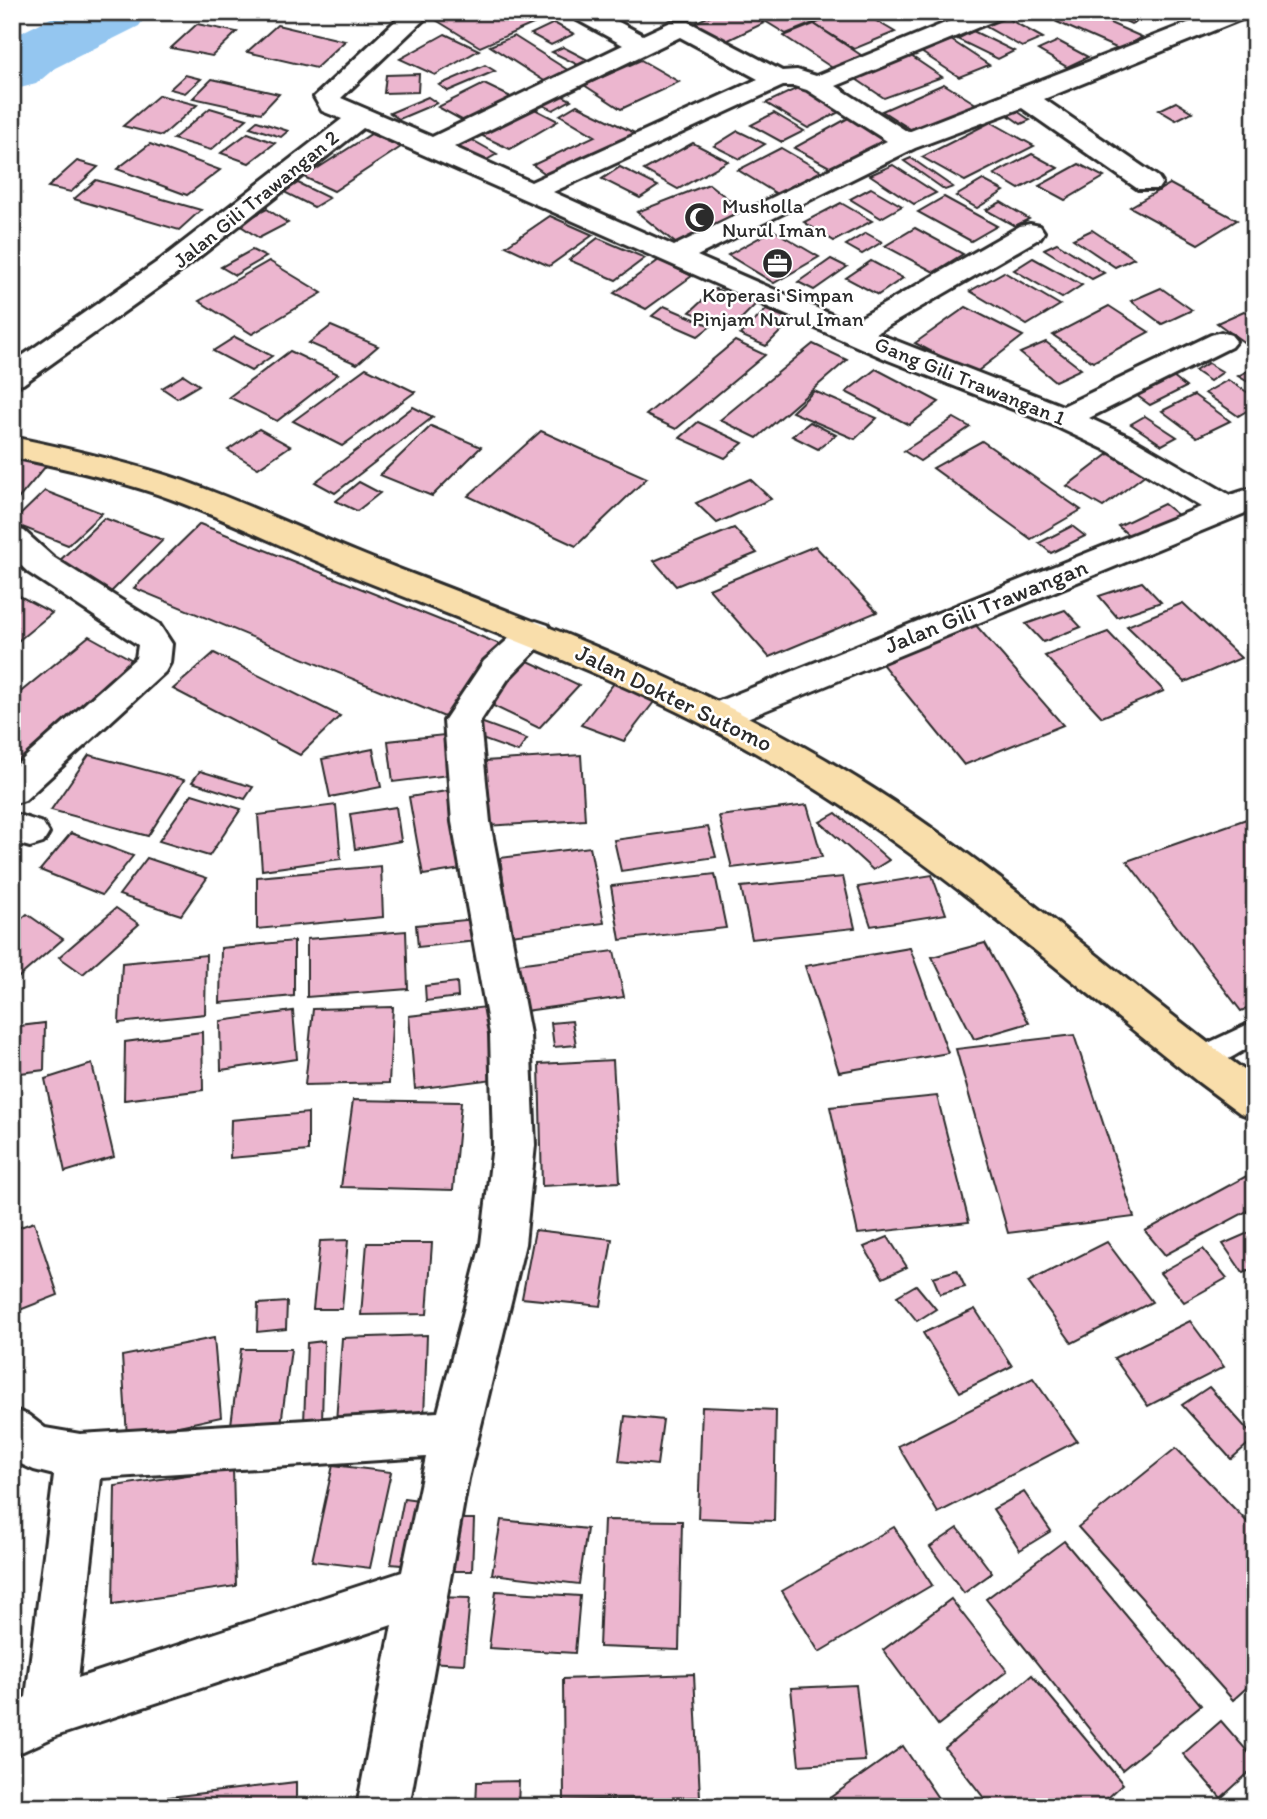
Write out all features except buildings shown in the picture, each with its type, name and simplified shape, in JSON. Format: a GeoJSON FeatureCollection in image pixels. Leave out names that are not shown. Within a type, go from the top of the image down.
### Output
{"type":"FeatureCollection","features":[{"type":"Feature","properties":{"kind":"main road","name":"Jalan Dokter Sutomo"},"geometry":{"type":"LineString","coordinates":[[12,447],[101,467],[170,488],[330,555],[536,633],[717,716],[808,767],[917,838],[985,888],[1198,1060],[1255,1101]]}},
{"type":"Feature","properties":{"kind":"street","name":"Jalan Gili Trawangan 2"},"geometry":{"type":"LineString","coordinates":[[361,118],[331,105],[327,97],[420,12]]}},
{"type":"Feature","properties":{"kind":"street"},"geometry":{"type":"LineString","coordinates":[[581,12],[642,45]]}},
{"type":"Feature","properties":{"kind":"street"},"geometry":{"type":"LineString","coordinates":[[433,147],[712,12]]}},
{"type":"Feature","properties":{"kind":"street"},"geometry":{"type":"LineString","coordinates":[[816,85],[994,12]]}},
{"type":"Feature","properties":{"kind":"street"},"geometry":{"type":"LineString","coordinates":[[676,256],[906,142],[1025,98],[1238,12]]}},
{"type":"Feature","properties":{"kind":"street"},"geometry":{"type":"LineString","coordinates":[[680,27],[778,79]]}},
{"type":"Feature","properties":{"kind":"street"},"geometry":{"type":"LineString","coordinates":[[534,191],[778,79],[797,78],[816,85],[906,142]]}},
{"type":"Feature","properties":{"kind":"street"},"geometry":{"type":"LineString","coordinates":[[1025,98],[1148,183]]}},
{"type":"Feature","properties":{"kind":"street","name":"Jalan Gili Trawangan 2"},"geometry":{"type":"LineString","coordinates":[[12,377],[119,307],[225,224],[299,159],[361,118]]}},
{"type":"Feature","properties":{"kind":"street","name":"Gang Gili Trawangan 1"},"geometry":{"type":"LineString","coordinates":[[361,118],[534,191],[608,229],[853,334],[1064,418],[1240,502]]}},
{"type":"Feature","properties":{"kind":"street"},"geometry":{"type":"LineString","coordinates":[[853,334],[1030,232]]}},
{"type":"Feature","properties":{"kind":"street"},"geometry":{"type":"LineString","coordinates":[[1064,418],[1221,341]]}},
{"type":"Feature","properties":{"kind":"street","name":"Jalan Gili Trawangan"},"geometry":{"type":"LineString","coordinates":[[717,716],[1240,502]]}},
{"type":"Feature","properties":{"kind":"street"},"geometry":{"type":"LineString","coordinates":[[12,539],[41,565],[147,632],[155,644],[153,663],[12,790]]}},
{"type":"Feature","properties":{"kind":"street"},"geometry":{"type":"LineString","coordinates":[[383,1807],[423,1590],[456,1433],[503,1244],[514,1145],[510,1034],[471,822],[463,721],[496,670],[536,633]]}},
{"type":"Feature","properties":{"kind":"street"},"geometry":{"type":"LineString","coordinates":[[12,1431],[34,1448],[80,1457],[456,1433]]}},
{"type":"Feature","properties":{"kind":"street"},"geometry":{"type":"LineString","coordinates":[[80,1457],[31,1721],[423,1590]]}},
{"type":"Feature","properties":{"kind":"lane"},"geometry":{"type":"LineString","coordinates":[[1198,1060],[1255,1032]]}},
{"type":"Feature","properties":{"kind":"waterway"},"geometry":{"type":"LineString","coordinates":[[12,70],[31,54],[116,12]]}},
{"type":"Feature","properties":{"kind":"place","name":"Musholla Nurul Iman"},"geometry":{"type":"Point","coordinates":[699,218]}},
{"type":"Feature","properties":{"kind":"place","name":"Koperasi Simpan Pinjam Nurul Iman"},"geometry":{"type":"Point","coordinates":[778,263]}}]}
